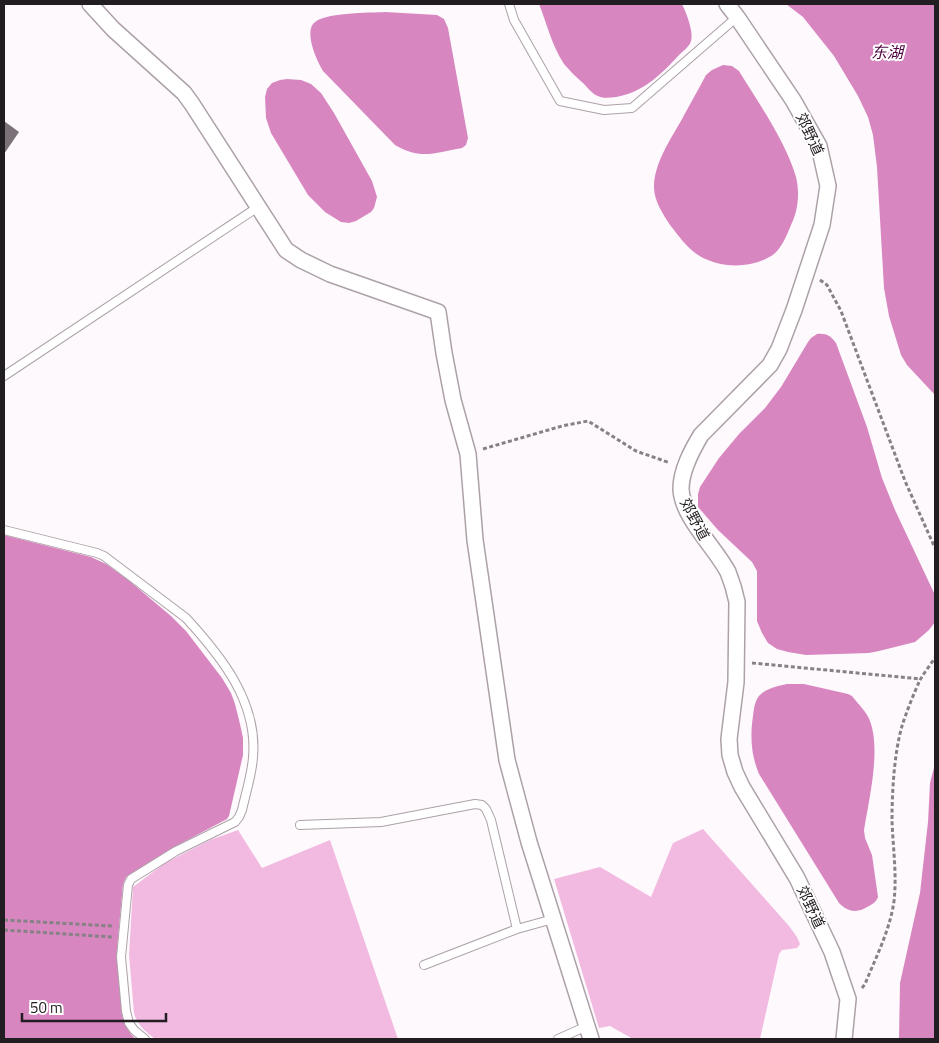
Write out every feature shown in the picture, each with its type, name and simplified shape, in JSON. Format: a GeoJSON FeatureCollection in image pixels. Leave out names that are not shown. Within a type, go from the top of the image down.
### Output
{"type":"FeatureCollection","features":[{"type":"Feature","properties":{"kind":"street"},"geometry":{"type":"LineString","coordinates":[[90,4],[113,29],[184,93],[286,250],[301,260],[330,274],[438,312],[453,400],[468,454],[476,540],[508,760],[529,842],[589,1033]]}},
{"type":"Feature","properties":{"kind":"street","name":"郊野道"},"geometry":{"type":"LineString","coordinates":[[726,4],[738,17],[794,100],[819,146],[828,186],[822,225],[786,334],[770,364],[701,435],[685,468],[681,490],[686,507],[727,572],[735,590],[737,602],[736,682],[729,739],[730,755],[735,772],[742,787],[797,878],[832,952],[848,999],[844,1039]]}},
{"type":"Feature","properties":{"kind":"lane"},"geometry":{"type":"LineString","coordinates":[[509,4],[514,20],[560,100],[604,110],[632,108],[738,17]]}},
{"type":"Feature","properties":{"kind":"lane"},"geometry":{"type":"LineString","coordinates":[[4,376],[258,206]]}},
{"type":"Feature","properties":{"kind":"lane"},"geometry":{"type":"LineString","coordinates":[[4,530],[104,556],[186,618],[226,668],[244,698],[249,715],[253,738],[253,758],[239,817],[235,822],[176,851],[130,879],[128,885],[121,957],[127,1018],[134,1030],[144,1039]]}},
{"type":"Feature","properties":{"kind":"lane"},"geometry":{"type":"LineString","coordinates":[[300,825],[381,822],[476,804],[482,805],[491,820],[517,929]]}},
{"type":"Feature","properties":{"kind":"lane"},"geometry":{"type":"LineString","coordinates":[[424,965],[517,929],[554,919]]}},
{"type":"Feature","properties":{"kind":"lane"},"geometry":{"type":"LineString","coordinates":[[558,1039],[589,1033]]}},
{"type":"Feature","properties":{"kind":"path"},"geometry":{"type":"LineString","coordinates":[[806,274],[818,278],[827,285],[842,312],[905,481],[935,548]]}},
{"type":"Feature","properties":{"kind":"path"},"geometry":{"type":"LineString","coordinates":[[468,454],[562,426],[588,421],[636,451],[685,468]]}},
{"type":"Feature","properties":{"kind":"path"},"geometry":{"type":"LineString","coordinates":[[848,999],[856,994],[865,984],[890,922],[895,886],[892,820],[895,768],[902,726],[921,679],[935,658]]}},
{"type":"Feature","properties":{"kind":"path"},"geometry":{"type":"LineString","coordinates":[[736,661],[921,679]]}},
{"type":"Feature","properties":{"kind":"path"},"geometry":{"type":"LineString","coordinates":[[4,920],[112,926],[112,937]]}},
{"type":"Feature","properties":{"kind":"path"},"geometry":{"type":"LineString","coordinates":[[4,930],[122,938]]}},
{"type":"Feature","properties":{"kind":"shaded area"},"geometry":{"type":"Polygon","coordinates":[[[703,829],[789,926],[800,944],[797,948],[782,950],[779,954],[760,1039],[633,1039],[610,1026],[599,1028],[554,879],[600,867],[651,897],[673,843],[703,829]]]}},
{"type":"Feature","properties":{"kind":"shaded area"},"geometry":{"type":"Polygon","coordinates":[[[238,830],[262,868],[330,840],[398,1039],[155,1039],[140,1025],[134,1013],[129,955],[133,887],[165,863],[210,840],[238,830]]]}},
{"type":"Feature","properties":{"kind":"water"},"geometry":{"type":"Polygon","coordinates":[[[539,4],[682,4],[691,27],[692,37],[688,47],[666,69],[643,87],[625,95],[608,98],[597,96],[564,64],[553,42],[539,4]]]}},
{"type":"Feature","properties":{"kind":"water","name":"东湖"},"geometry":{"type":"Polygon","coordinates":[[[786,4],[935,4],[935,395],[907,365],[901,355],[889,316],[884,288],[877,167],[873,135],[868,117],[834,56],[803,17],[786,4]]]}},
{"type":"Feature","properties":{"kind":"water"},"geometry":{"type":"Polygon","coordinates":[[[385,12],[437,15],[444,19],[448,28],[468,138],[466,145],[462,148],[428,154],[404,150],[395,145],[323,71],[311,41],[310,35],[313,24],[318,20],[336,15],[385,12]]]}},
{"type":"Feature","properties":{"kind":"water"},"geometry":{"type":"Polygon","coordinates":[[[723,65],[732,66],[739,71],[763,109],[786,150],[797,183],[798,202],[788,233],[782,244],[774,254],[766,259],[747,265],[716,263],[694,252],[670,225],[659,207],[654,192],[657,170],[668,144],[706,75],[723,65]]]}},
{"type":"Feature","properties":{"kind":"water"},"geometry":{"type":"Polygon","coordinates":[[[287,79],[301,80],[311,84],[321,93],[372,181],[377,197],[374,208],[356,221],[349,223],[341,222],[325,212],[308,195],[271,133],[266,118],[265,97],[267,89],[272,83],[287,79]]]}},
{"type":"Feature","properties":{"kind":"water"},"geometry":{"type":"Polygon","coordinates":[[[817,334],[828,336],[836,343],[867,427],[882,478],[935,595],[935,622],[915,642],[869,653],[806,655],[777,649],[768,643],[757,621],[757,571],[752,562],[718,530],[698,507],[700,487],[719,458],[739,434],[765,408],[781,387],[808,342],[817,334]]]}},
{"type":"Feature","properties":{"kind":"water"},"geometry":{"type":"Polygon","coordinates":[[[4,535],[91,557],[106,564],[127,579],[186,631],[222,678],[235,704],[243,738],[243,755],[229,816],[227,819],[176,846],[126,877],[123,884],[117,949],[122,1016],[124,1023],[136,1039],[4,1039],[4,535]]]}},
{"type":"Feature","properties":{"kind":"water"},"geometry":{"type":"Polygon","coordinates":[[[787,684],[804,684],[848,694],[852,696],[867,714],[870,721],[873,733],[874,760],[864,830],[872,855],[878,897],[874,903],[861,910],[846,909],[839,903],[756,767],[751,738],[756,701],[767,690],[787,684]]]}},
{"type":"Feature","properties":{"kind":"water"},"geometry":{"type":"Polygon","coordinates":[[[935,764],[935,1039],[899,1039],[900,983],[920,893],[928,822],[930,783],[935,764]]]}},
{"type":"Feature","properties":{"kind":"building"},"geometry":{"type":"Polygon","coordinates":[[[4,121],[19,132],[4,154],[4,121]]]}}]}
